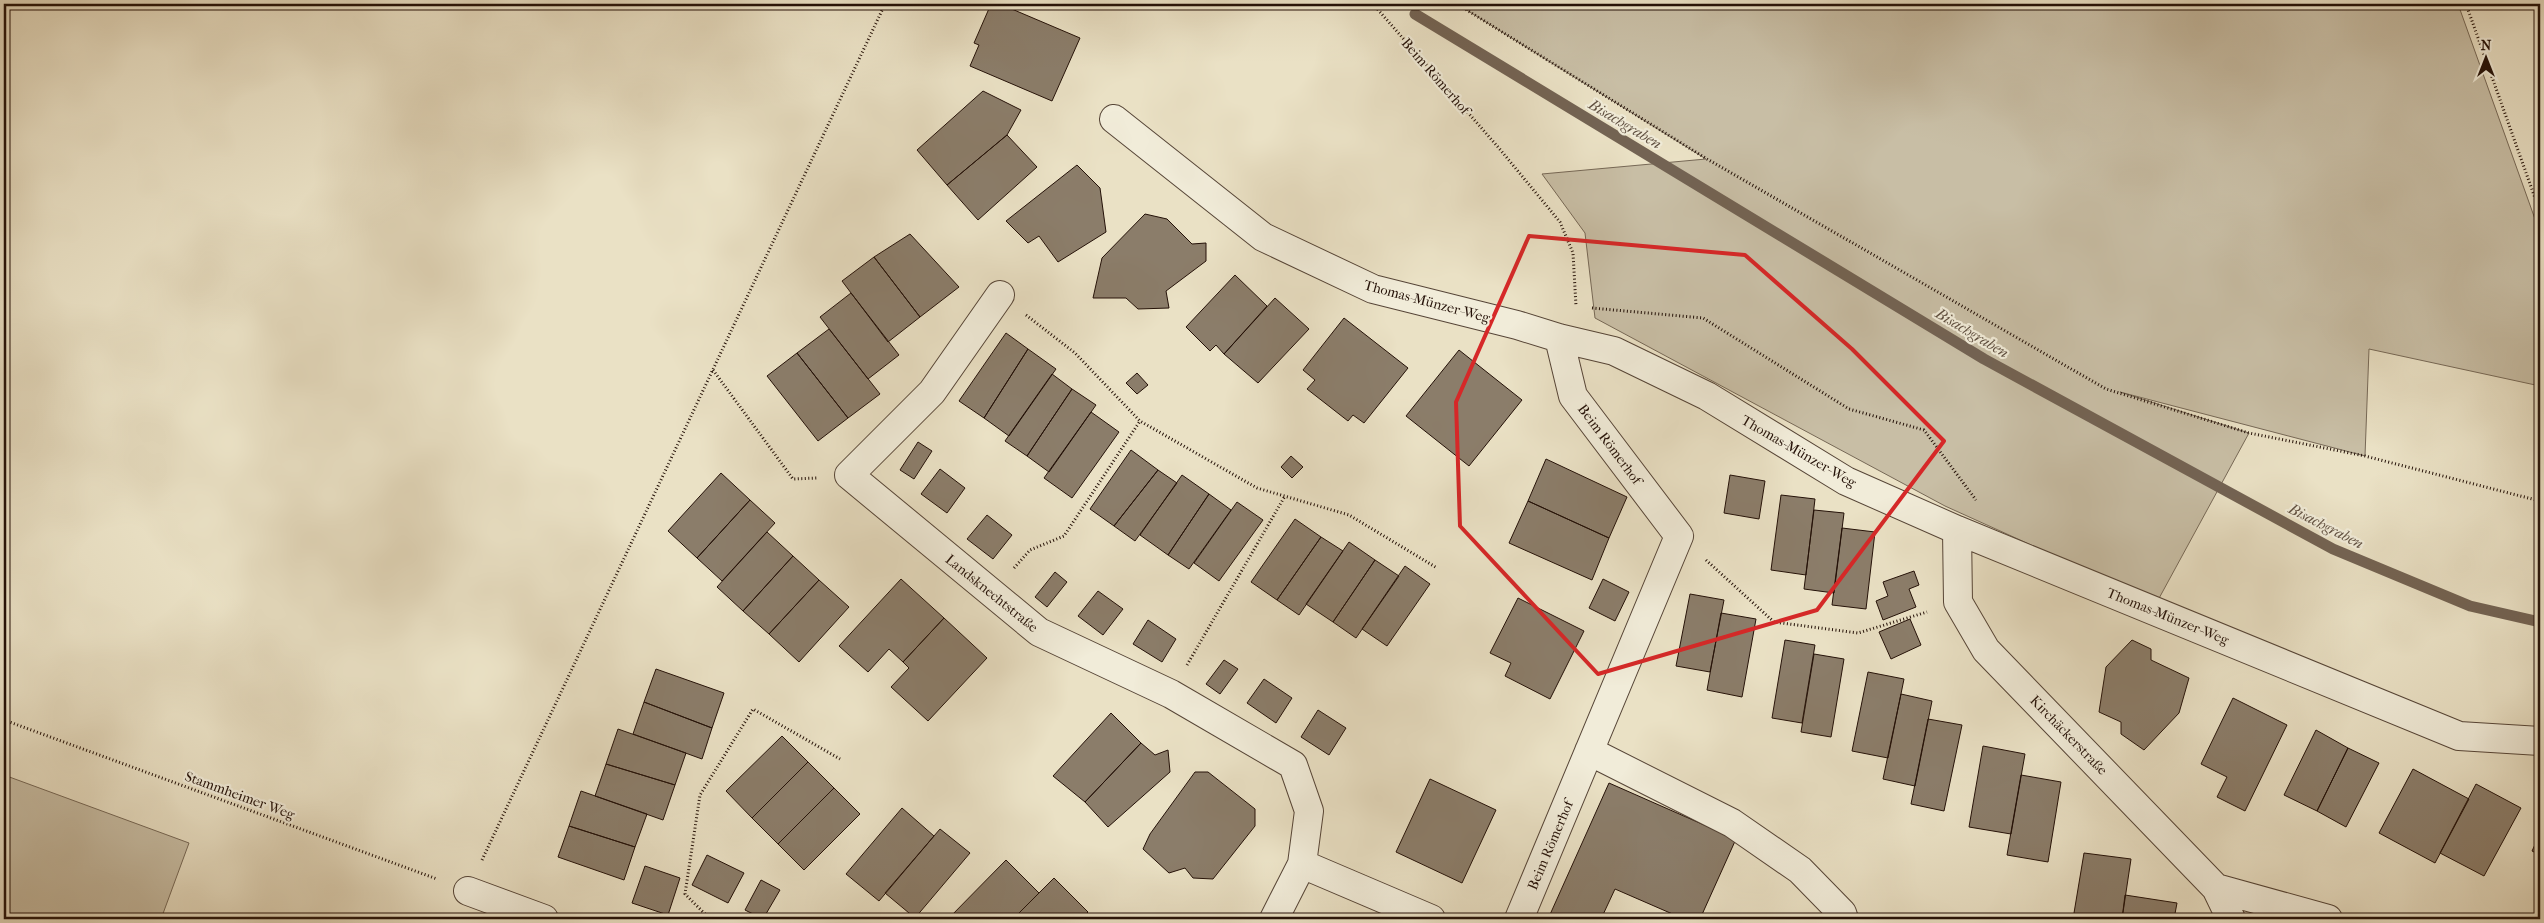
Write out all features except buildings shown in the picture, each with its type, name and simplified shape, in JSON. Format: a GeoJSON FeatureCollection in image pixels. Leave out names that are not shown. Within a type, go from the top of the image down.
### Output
{"type":"FeatureCollection","features":[{"type":"Feature","properties":{"kind":"street","name":"Thomas-Münzer-Weg"},"geometry":{"type":"LineString","coordinates":[[1114,119],[1263,237],[1373,289],[1614,351],[1707,396],[1846,481],[1957,530],[2459,736],[2540,741]]}},
{"type":"Feature","properties":{"kind":"street"},"geometry":{"type":"LineString","coordinates":[[849,476],[932,392],[1000,295]]}},
{"type":"Feature","properties":{"kind":"street","name":"Beim Römerhof"},"geometry":{"type":"LineString","coordinates":[[1519,919],[1679,536],[1573,396],[1559,338]]}},
{"type":"Feature","properties":{"kind":"street","name":"Landsknechtstraße"},"geometry":{"type":"LineString","coordinates":[[849,476],[1039,632],[1170,694],[1293,765],[1309,812],[1302,864],[1274,919]]}},
{"type":"Feature","properties":{"kind":"street","name":"Kirchäckerstraße"},"geometry":{"type":"LineString","coordinates":[[1957,530],[1958,602],[1986,650],[2216,888],[2231,919]]}},
{"type":"Feature","properties":{"kind":"street"},"geometry":{"type":"LineString","coordinates":[[1589,751],[1732,823],[1800,870],[1842,913],[1844,919]]}},
{"type":"Feature","properties":{"kind":"street"},"geometry":{"type":"LineString","coordinates":[[1302,864],[1431,919]]}},
{"type":"Feature","properties":{"kind":"street"},"geometry":{"type":"LineString","coordinates":[[2216,888],[2328,919]]}},
{"type":"Feature","properties":{"kind":"street"},"geometry":{"type":"LineString","coordinates":[[468,891],[544,919]]}},
{"type":"Feature","properties":{"kind":"path"},"geometry":{"type":"LineString","coordinates":[[468,891],[886,4]]}},
{"type":"Feature","properties":{"kind":"path","name":"Beim Römerhof"},"geometry":{"type":"LineString","coordinates":[[1373,4],[1498,147],[1560,222],[1573,253],[1576,307]]}},
{"type":"Feature","properties":{"kind":"path"},"geometry":{"type":"LineString","coordinates":[[1457,4],[1707,160],[2106,389],[2249,433],[2366,456],[2540,501]]}},
{"type":"Feature","properties":{"kind":"path"},"geometry":{"type":"LineString","coordinates":[[2466,4],[2540,212]]}},
{"type":"Feature","properties":{"kind":"path"},"geometry":{"type":"LineString","coordinates":[[1000,295],[1075,353],[1140,421],[1257,488],[1349,515],[1437,568]]}},
{"type":"Feature","properties":{"kind":"path"},"geometry":{"type":"LineString","coordinates":[[1559,338],[1576,307],[1703,318],[1849,408],[1924,430],[1998,530],[1992,544]]}},
{"type":"Feature","properties":{"kind":"path"},"geometry":{"type":"LineString","coordinates":[[713,370],[793,479],[849,476]]}},
{"type":"Feature","properties":{"kind":"path"},"geometry":{"type":"LineString","coordinates":[[992,593],[1030,550],[1064,536],[1140,421]]}},
{"type":"Feature","properties":{"kind":"path"},"geometry":{"type":"LineString","coordinates":[[1170,694],[1285,496]]}},
{"type":"Feature","properties":{"kind":"path"},"geometry":{"type":"LineString","coordinates":[[1679,536],[1774,622],[1858,632],[1958,602]]}},
{"type":"Feature","properties":{"kind":"path"},"geometry":{"type":"LineString","coordinates":[[710,919],[685,894],[700,795],[753,709],[840,759]]}},
{"type":"Feature","properties":{"kind":"path","name":"Stammheimer Weg"},"geometry":{"type":"LineString","coordinates":[[4,720],[468,891]]}},
{"type":"Feature","properties":{"kind":"highlighted area"},"geometry":{"type":"Polygon","coordinates":[[[1529,236],[1745,255],[1852,349],[1944,441],[1817,610],[1598,674],[1460,526],[1456,402],[1529,236]]]}},
{"type":"Feature","properties":{"kind":"shaded area"},"geometry":{"type":"Polygon","coordinates":[[[1457,4],[2458,4],[2540,233],[2540,386],[2369,349],[2365,456],[2120,392],[2249,433],[2157,602],[1945,506],[1595,318],[1585,233],[1542,174],[1706,159],[1457,4]]]}},
{"type":"Feature","properties":{"kind":"shaded area"},"geometry":{"type":"Polygon","coordinates":[[[4,775],[189,843],[161,919],[4,919],[4,775]]]}},
{"type":"Feature","properties":{"kind":"waterway","name":"Bisachgraben"},"geometry":{"type":"LineString","coordinates":[[1415,14],[1984,359],[2333,549],[2470,606],[2540,622]]}}]}
